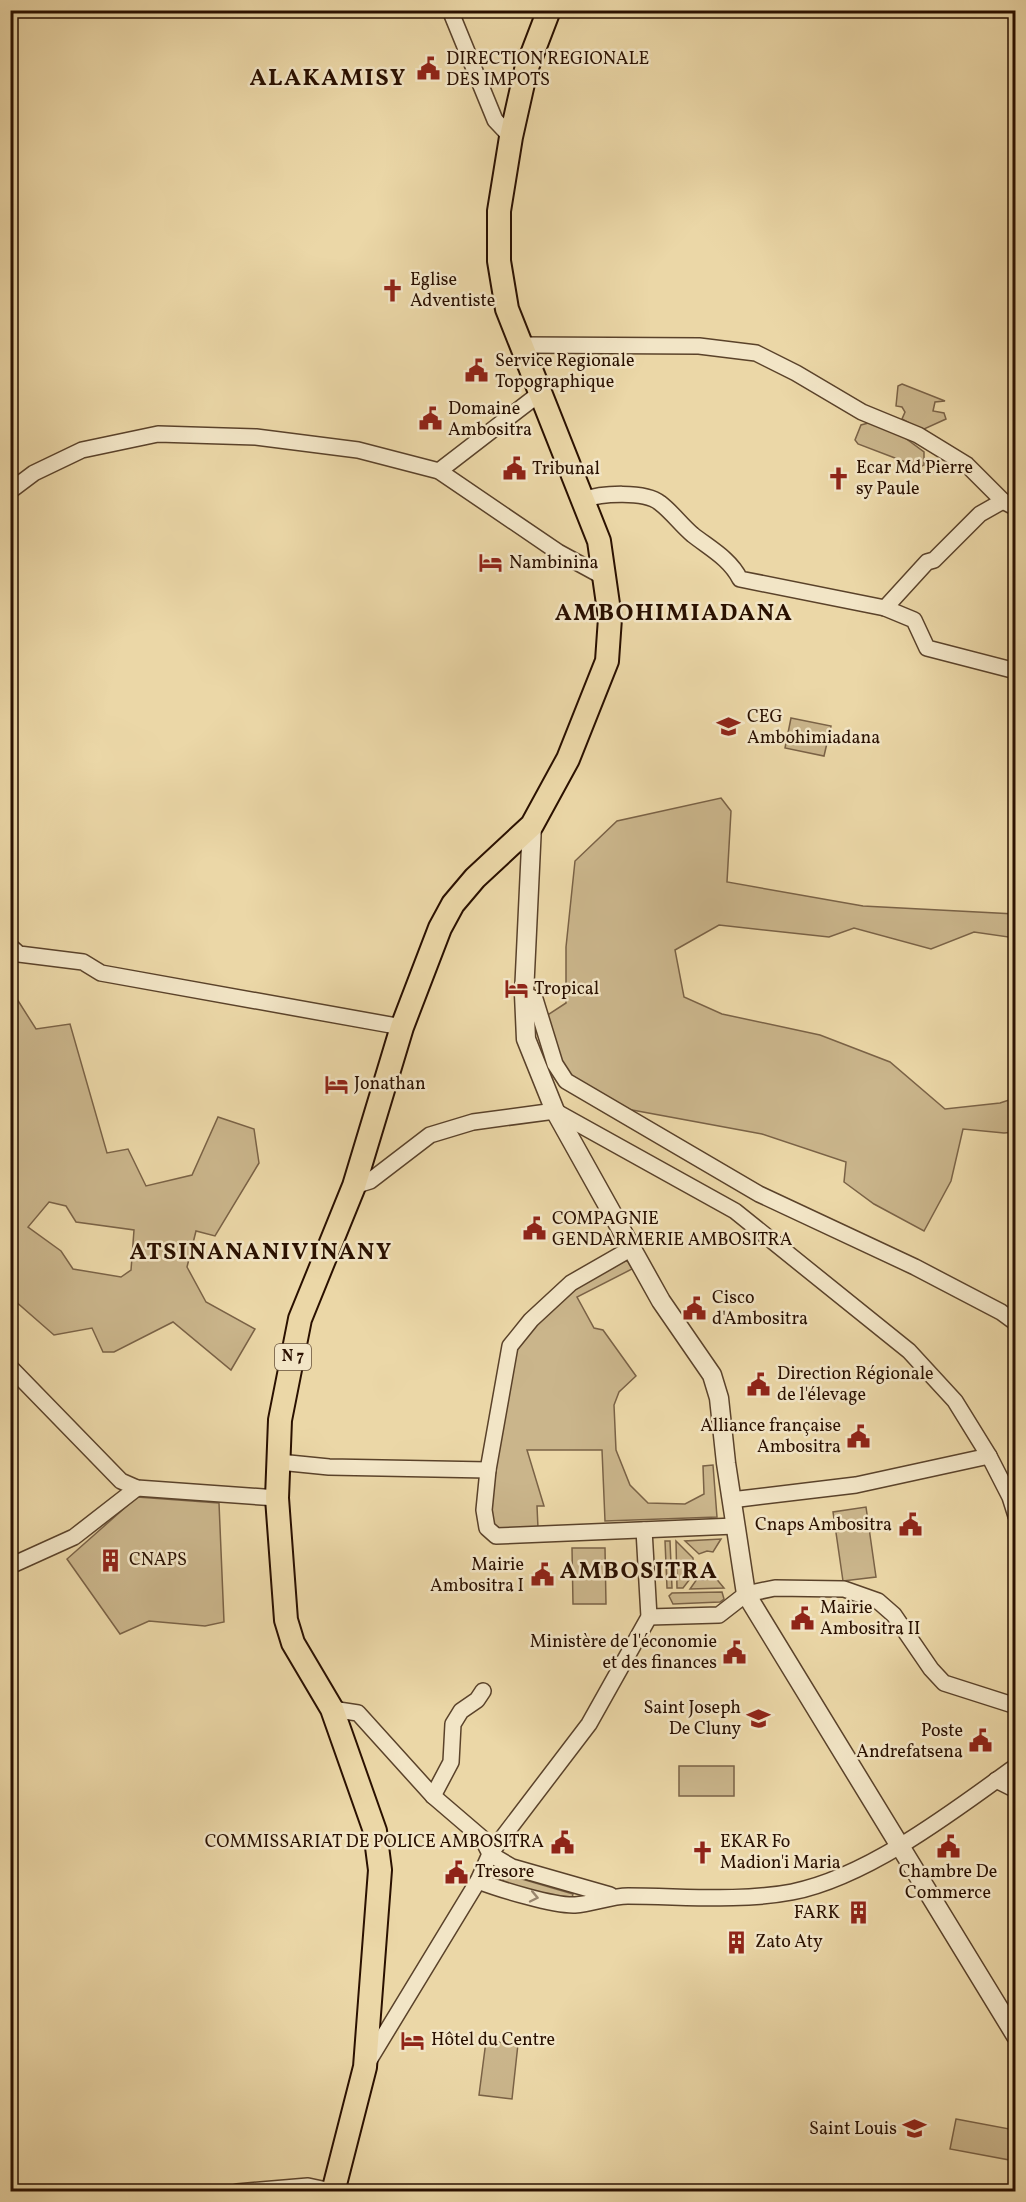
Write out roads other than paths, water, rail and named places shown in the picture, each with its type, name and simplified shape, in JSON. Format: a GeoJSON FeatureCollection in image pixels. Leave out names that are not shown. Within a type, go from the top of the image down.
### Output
{"type":"FeatureCollection","features":[{"type":"Feature","properties":{"kind":"main road","name":"N 7"},"geometry":{"type":"LineString","coordinates":[[334,2191],[365,2067],[380,1869],[375,1831],[332,1709],[293,1643],[286,1620],[277,1498],[283,1398],[300,1319],[354,1186],[402,1028],[440,928],[453,904],[475,878],[532,825],[568,759],[607,661],[610,618],[602,576],[599,541],[507,309],[499,261],[500,211],[511,137],[526,70],[549,10]]}},
{"type":"Feature","properties":{"kind":"street"},"geometry":{"type":"LineString","coordinates":[[450,10],[495,120],[511,137]]}},
{"type":"Feature","properties":{"kind":"street"},"geometry":{"type":"LineString","coordinates":[[522,345],[699,346],[756,354],[796,373],[862,412],[918,435],[967,465],[1009,504],[980,514],[934,560],[927,562],[885,608]]}},
{"type":"Feature","properties":{"kind":"street"},"geometry":{"type":"LineString","coordinates":[[439,471],[539,394]]}},
{"type":"Feature","properties":{"kind":"street"},"geometry":{"type":"LineString","coordinates":[[10,491],[34,473],[82,450],[158,434],[256,437],[358,450],[439,471],[558,552],[602,576]]}},
{"type":"Feature","properties":{"kind":"street"},"geometry":{"type":"LineString","coordinates":[[584,500],[597,495],[623,494],[659,501],[678,522],[734,568],[740,579],[885,608],[914,620],[927,648],[1016,671]]}},
{"type":"Feature","properties":{"kind":"street"},"geometry":{"type":"LineString","coordinates":[[532,825],[524,994],[526,1039],[555,1111],[662,1301],[712,1375],[719,1398],[731,1500],[746,1594],[1016,2037]]}},
{"type":"Feature","properties":{"kind":"street"},"geometry":{"type":"LineString","coordinates":[[10,946],[19,954],[83,962],[101,974],[402,1028]]}},
{"type":"Feature","properties":{"kind":"street"},"geometry":{"type":"LineString","coordinates":[[524,994],[535,999],[555,1064],[566,1081],[759,1194],[915,1268],[1001,1312],[1016,1323]]}},
{"type":"Feature","properties":{"kind":"street"},"geometry":{"type":"LineString","coordinates":[[354,1186],[370,1181],[430,1135],[473,1122],[555,1111],[735,1211],[909,1351],[956,1401],[989,1456],[1010,1497],[1016,1516]]}},
{"type":"Feature","properties":{"kind":"street"},"geometry":{"type":"LineString","coordinates":[[632,1248],[571,1283],[531,1320],[510,1346],[488,1470],[484,1510],[487,1528],[496,1536],[735,1526]]}},
{"type":"Feature","properties":{"kind":"street"},"geometry":{"type":"LineString","coordinates":[[10,1367],[121,1481],[137,1488],[277,1498]]}},
{"type":"Feature","properties":{"kind":"street"},"geometry":{"type":"LineString","coordinates":[[731,1500],[856,1485],[989,1456]]}},
{"type":"Feature","properties":{"kind":"street"},"geometry":{"type":"LineString","coordinates":[[279,1462],[329,1467],[488,1470]]}},
{"type":"Feature","properties":{"kind":"street"},"geometry":{"type":"LineString","coordinates":[[10,1566],[74,1537],[137,1488]]}},
{"type":"Feature","properties":{"kind":"street"},"geometry":{"type":"LineString","coordinates":[[365,2067],[478,1881],[490,1854],[589,1724],[649,1617],[644,1530]]}},
{"type":"Feature","properties":{"kind":"street"},"geometry":{"type":"LineString","coordinates":[[649,1617],[719,1615],[746,1594],[775,1588],[844,1589],[878,1601],[894,1615],[931,1669],[944,1683],[1016,1706]]}},
{"type":"Feature","properties":{"kind":"street"},"geometry":{"type":"LineString","coordinates":[[433,1796],[451,1762],[453,1724],[461,1711],[477,1700],[483,1691]]}},
{"type":"Feature","properties":{"kind":"street"},"geometry":{"type":"LineString","coordinates":[[332,1709],[358,1713],[433,1796],[482,1838],[490,1854],[512,1867],[613,1896]]}},
{"type":"Feature","properties":{"kind":"street"},"geometry":{"type":"LineString","coordinates":[[478,1881],[504,1891],[574,1905],[613,1896],[758,1897],[793,1892],[825,1882],[901,1846],[1016,1766]]}},
{"type":"Feature","properties":{"kind":"street"},"geometry":{"type":"LineString","coordinates":[[996,1780],[1016,1790]]}},
{"type":"Feature","properties":{"kind":"street"},"geometry":{"type":"LineString","coordinates":[[237,2192],[308,2186],[334,2191]]}},
{"type":"Feature","properties":{"kind":"place","name":"DIRECTION REGIONALE DES IMPOTS"},"geometry":{"type":"Point","coordinates":[428,69]}},
{"type":"Feature","properties":{"kind":"place","name":"Eglise Adventiste"},"geometry":{"type":"Point","coordinates":[392,290]}},
{"type":"Feature","properties":{"kind":"place","name":"Service Regionale Topographique"},"geometry":{"type":"Point","coordinates":[477,371]}},
{"type":"Feature","properties":{"kind":"place","name":"Domaine Ambositra"},"geometry":{"type":"Point","coordinates":[430,419]}},
{"type":"Feature","properties":{"kind":"place","name":"Tribunal"},"geometry":{"type":"Point","coordinates":[514,469]}},
{"type":"Feature","properties":{"kind":"place","name":"Ecar Md Pierre sy Paule"},"geometry":{"type":"Point","coordinates":[838,478]}},
{"type":"Feature","properties":{"kind":"place","name":"Nambinina"},"geometry":{"type":"Point","coordinates":[491,563]}},
{"type":"Feature","properties":{"kind":"place","name":"CEG Ambohimiadana"},"geometry":{"type":"Point","coordinates":[729,727]}},
{"type":"Feature","properties":{"kind":"place","name":"Tropical"},"geometry":{"type":"Point","coordinates":[516,989]}},
{"type":"Feature","properties":{"kind":"place","name":"Jonathan"},"geometry":{"type":"Point","coordinates":[336,1084]}},
{"type":"Feature","properties":{"kind":"place","name":"COMPAGNIE GENDARMERIE AMBOSITRA"},"geometry":{"type":"Point","coordinates":[534,1229]}},
{"type":"Feature","properties":{"kind":"place","name":"Cisco d'Ambositra"},"geometry":{"type":"Point","coordinates":[694,1308]}},
{"type":"Feature","properties":{"kind":"place","name":"Direction Régionale de l'élevage"},"geometry":{"type":"Point","coordinates":[759,1384]}},
{"type":"Feature","properties":{"kind":"place","name":"Alliance française Ambositra"},"geometry":{"type":"Point","coordinates":[859,1436]}},
{"type":"Feature","properties":{"kind":"place","name":"Cnaps Ambositra"},"geometry":{"type":"Point","coordinates":[910,1525]}},
{"type":"Feature","properties":{"kind":"place","name":"CNAPS"},"geometry":{"type":"Point","coordinates":[111,1560]}},
{"type":"Feature","properties":{"kind":"place","name":"Mairie Ambositra I"},"geometry":{"type":"Point","coordinates":[542,1575]}},
{"type":"Feature","properties":{"kind":"place","name":"Mairie Ambositra II"},"geometry":{"type":"Point","coordinates":[802,1618]}},
{"type":"Feature","properties":{"kind":"place","name":"Ministère de l'économie et des finances"},"geometry":{"type":"Point","coordinates":[735,1652]}},
{"type":"Feature","properties":{"kind":"place","name":"Saint Joseph De Cluny"},"geometry":{"type":"Point","coordinates":[759,1718]}},
{"type":"Feature","properties":{"kind":"place","name":"Poste Andrefatsena"},"geometry":{"type":"Point","coordinates":[981,1741]}},
{"type":"Feature","properties":{"kind":"place","name":"COMMISSARIAT DE POLICE AMBOSITRA"},"geometry":{"type":"Point","coordinates":[562,1842]}},
{"type":"Feature","properties":{"kind":"place","name":"Chambre De Commerce"},"geometry":{"type":"Point","coordinates":[948,1846]}},
{"type":"Feature","properties":{"kind":"place","name":"EKAR Fo Madion'i Maria"},"geometry":{"type":"Point","coordinates":[702,1852]}},
{"type":"Feature","properties":{"kind":"place","name":"Tresore"},"geometry":{"type":"Point","coordinates":[457,1872]}},
{"type":"Feature","properties":{"kind":"place","name":"FARK"},"geometry":{"type":"Point","coordinates":[858,1913]}},
{"type":"Feature","properties":{"kind":"place","name":"Zato Aty"},"geometry":{"type":"Point","coordinates":[737,1942]}},
{"type":"Feature","properties":{"kind":"place","name":"Hôtel du Centre"},"geometry":{"type":"Point","coordinates":[413,2040]}},
{"type":"Feature","properties":{"kind":"place","name":"Saint Louis"},"geometry":{"type":"Point","coordinates":[915,2129]}},
{"type":"Feature","properties":{"kind":"district","name":"ALAKAMISY"},"geometry":{"type":"Point","coordinates":[328,79]}},
{"type":"Feature","properties":{"kind":"district","name":"AMBOHIMIADANA"},"geometry":{"type":"Point","coordinates":[674,614]}},
{"type":"Feature","properties":{"kind":"district","name":"ATSINANANIVINANY"},"geometry":{"type":"Point","coordinates":[261,1253]}},
{"type":"Feature","properties":{"kind":"district","name":"AMBOSITRA"},"geometry":{"type":"Point","coordinates":[639,1572]}}]}
